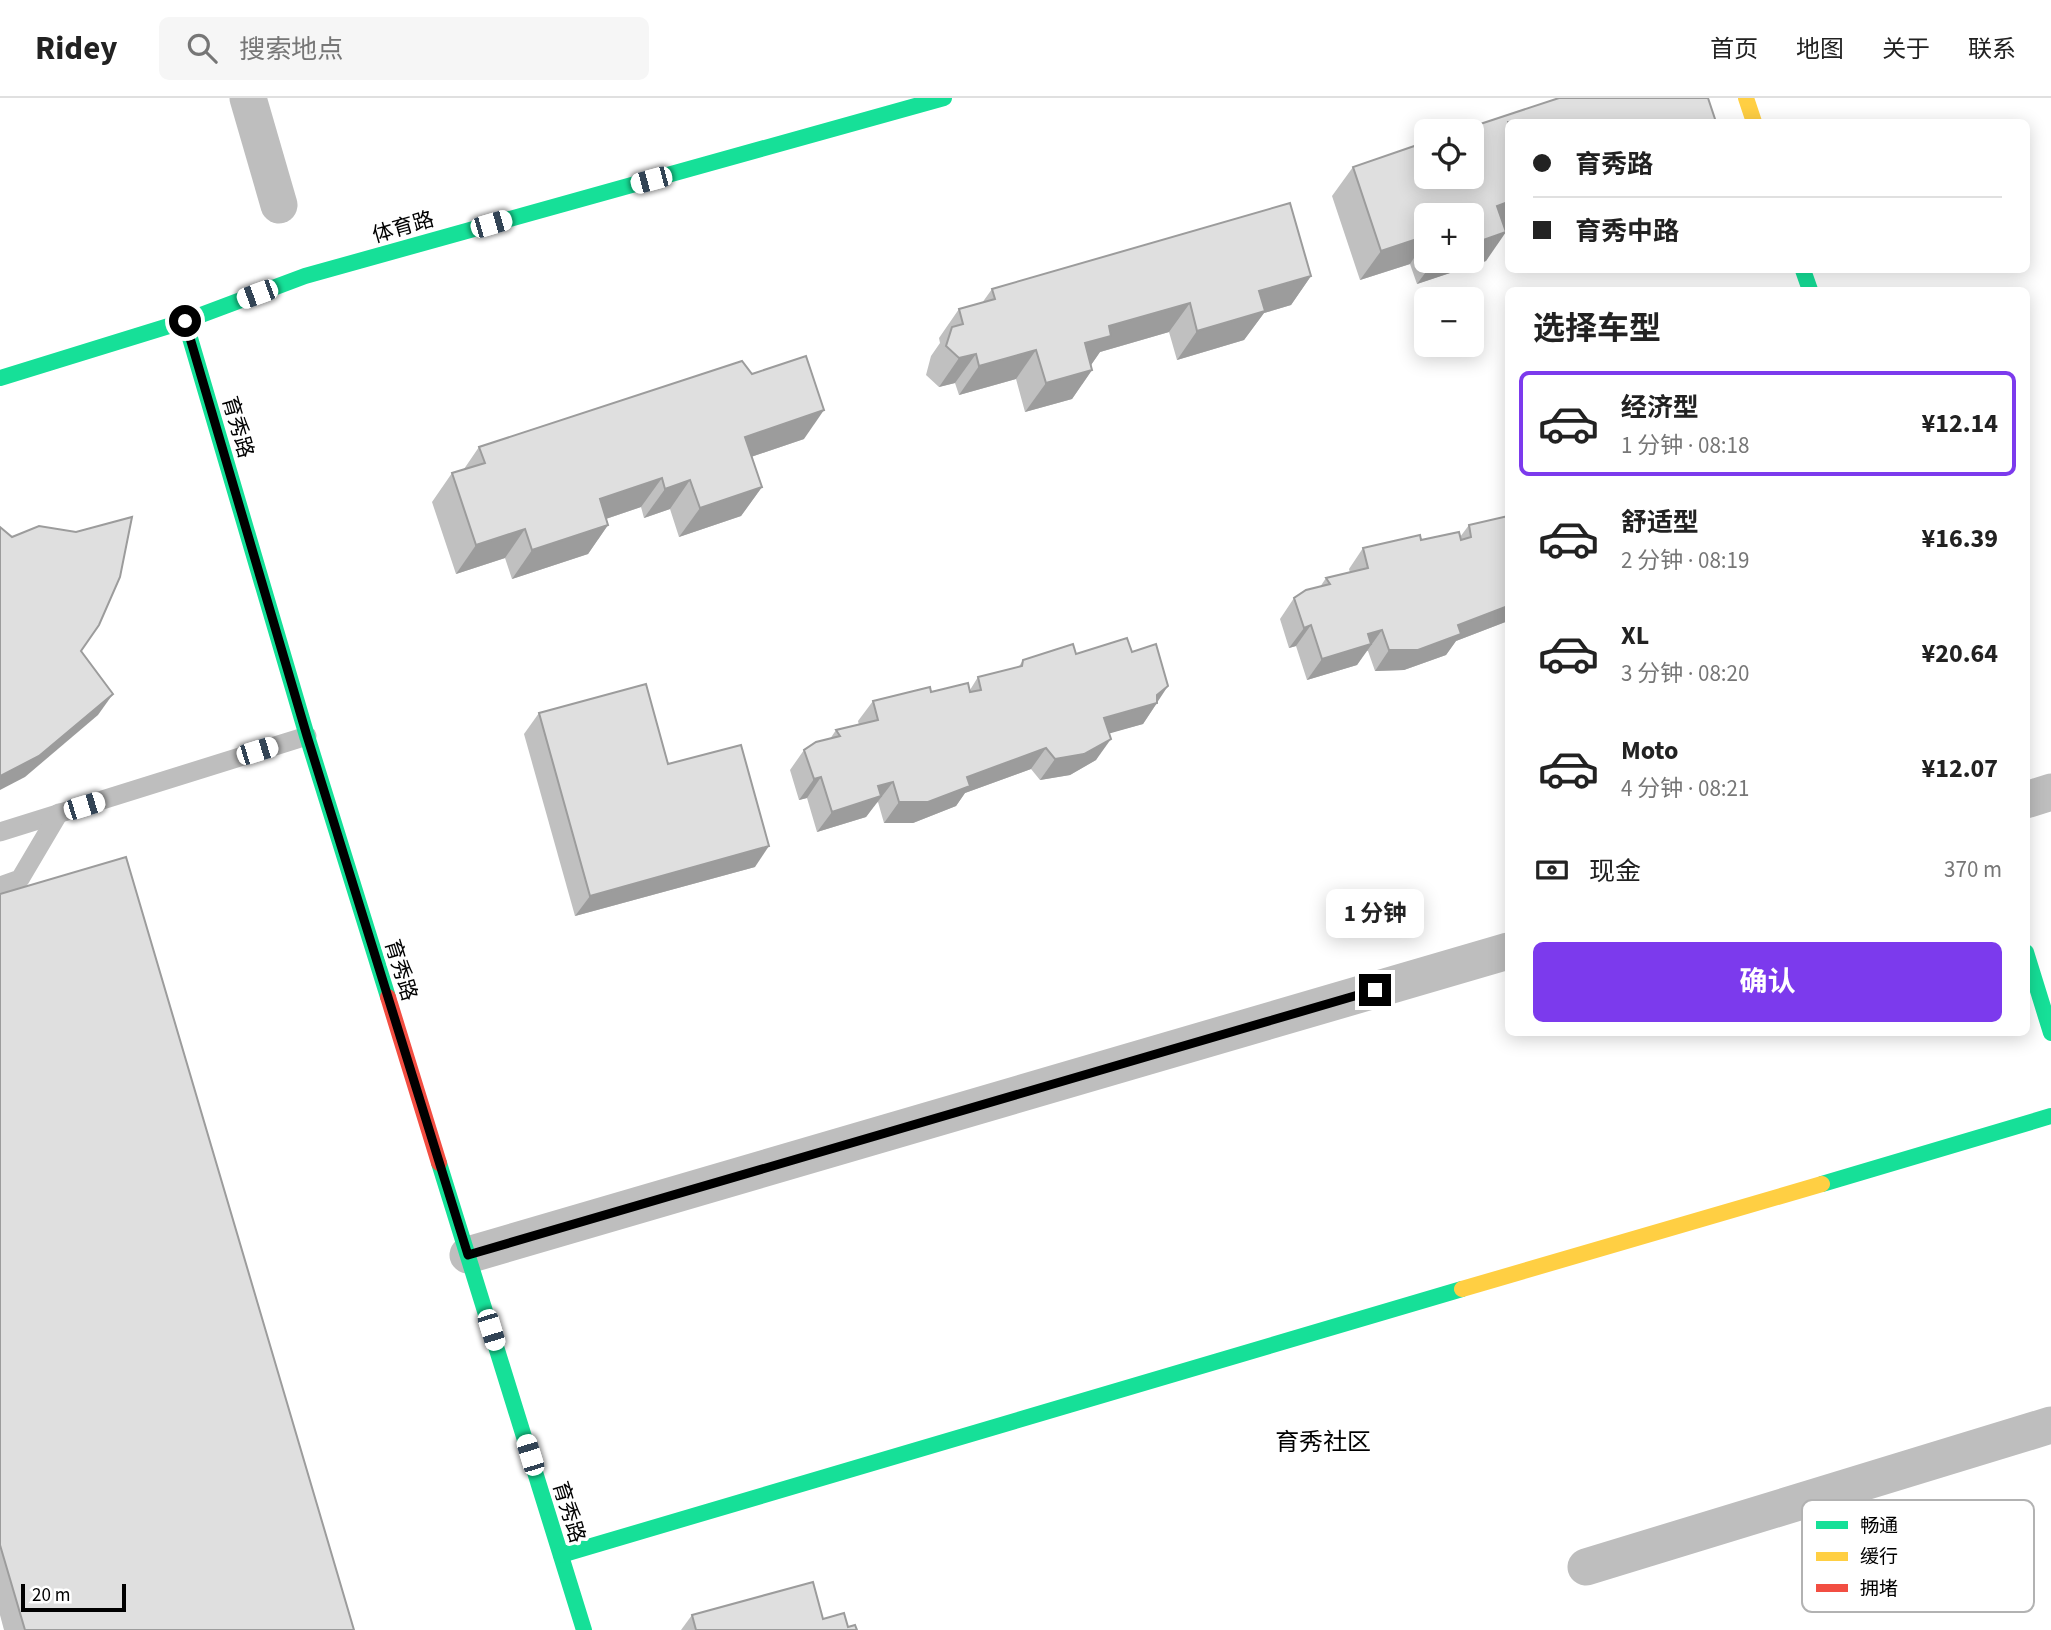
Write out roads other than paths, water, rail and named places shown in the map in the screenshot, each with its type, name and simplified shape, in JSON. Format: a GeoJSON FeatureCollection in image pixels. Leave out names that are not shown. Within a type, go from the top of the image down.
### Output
{"type":"FeatureCollection","features":[{"type":"Feature","properties":{"kind":"street"},"geometry":{"type":"LineString","coordinates":[[247,98],[279,205]]}},
{"type":"Feature","properties":{"kind":"street","name":"体育路"},"geometry":{"type":"LineString","coordinates":[[0,378],[185,321],[305,276],[944,98]]}},
{"type":"Feature","properties":{"kind":"street"},"geometry":{"type":"LineString","coordinates":[[1746,98],[1753,119]]}},
{"type":"Feature","properties":{"kind":"street","name":"育秀路"},"geometry":{"type":"LineString","coordinates":[[185,321],[307,736],[584,1630]]}},
{"type":"Feature","properties":{"kind":"street"},"geometry":{"type":"LineString","coordinates":[[2030,799],[2051,792]]}},
{"type":"Feature","properties":{"kind":"street"},"geometry":{"type":"LineString","coordinates":[[468,1255],[1505,952]]}},
{"type":"Feature","properties":{"kind":"street"},"geometry":{"type":"LineString","coordinates":[[2030,965],[2051,1033]]}},
{"type":"Feature","properties":{"kind":"street"},"geometry":{"type":"LineString","coordinates":[[561,1555],[2051,1116]]}},
{"type":"Feature","properties":{"kind":"street"},"geometry":{"type":"LineString","coordinates":[[1805,1500],[2051,1425]]}},
{"type":"Feature","properties":{"kind":"street"},"geometry":{"type":"LineString","coordinates":[[1586,1567],[1802,1501]]}},
{"type":"Feature","properties":{"kind":"lane"},"geometry":{"type":"LineString","coordinates":[[0,832],[307,736]]}},
{"type":"Feature","properties":{"kind":"lane"},"geometry":{"type":"LineString","coordinates":[[0,886],[20,879],[59,813]]}},
{"type":"Feature","properties":{"kind":"district","name":"育秀社区"},"geometry":{"type":"Point","coordinates":[1323,1442]}}]}
